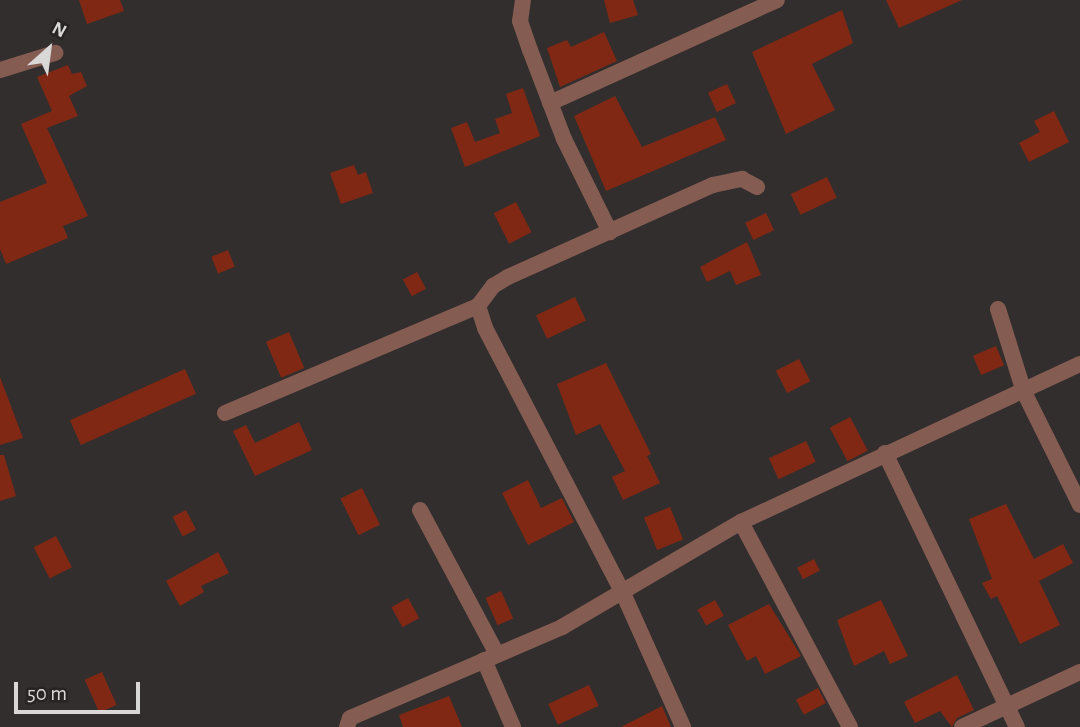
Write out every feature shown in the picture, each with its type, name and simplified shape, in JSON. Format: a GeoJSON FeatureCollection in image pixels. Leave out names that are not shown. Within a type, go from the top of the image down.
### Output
{"type":"FeatureCollection","features":[{"type":"Feature","properties":{"kind":"street"},"geometry":{"type":"LineString","coordinates":[[523,0],[520,22],[550,103],[610,232]]}},
{"type":"Feature","properties":{"kind":"street"},"geometry":{"type":"LineString","coordinates":[[550,103],[777,0]]}},
{"type":"Feature","properties":{"kind":"street"},"geometry":{"type":"LineString","coordinates":[[2,64],[55,53]]}},
{"type":"Feature","properties":{"kind":"street"},"geometry":{"type":"LineString","coordinates":[[225,413],[478,306],[500,282],[728,179],[742,179],[757,187]]}},
{"type":"Feature","properties":{"kind":"street"},"geometry":{"type":"LineString","coordinates":[[478,306],[485,328],[622,591],[683,727]]}},
{"type":"Feature","properties":{"kind":"street"},"geometry":{"type":"LineString","coordinates":[[998,309],[1024,393],[1080,505]]}},
{"type":"Feature","properties":{"kind":"street"},"geometry":{"type":"LineString","coordinates":[[347,727],[350,718],[562,627],[741,522],[885,453],[1024,393],[1080,364]]}},
{"type":"Feature","properties":{"kind":"street"},"geometry":{"type":"LineString","coordinates":[[885,453],[1017,727]]}},
{"type":"Feature","properties":{"kind":"street"},"geometry":{"type":"LineString","coordinates":[[419,510],[490,657],[513,727]]}},
{"type":"Feature","properties":{"kind":"street"},"geometry":{"type":"LineString","coordinates":[[741,522],[850,727]]}},
{"type":"Feature","properties":{"kind":"street"},"geometry":{"type":"LineString","coordinates":[[962,727],[1080,672]]}},
{"type":"Feature","properties":{"kind":"building"},"geometry":{"type":"Polygon","coordinates":[[[79,0],[120,0],[124,11],[87,24],[79,0]]]}},
{"type":"Feature","properties":{"kind":"building"},"geometry":{"type":"Polygon","coordinates":[[[604,0],[633,0],[638,15],[610,23],[604,0]]]}},
{"type":"Feature","properties":{"kind":"building"},"geometry":{"type":"Polygon","coordinates":[[[886,0],[962,0],[899,28],[886,0]]]}},
{"type":"Feature","properties":{"kind":"building"},"geometry":{"type":"Polygon","coordinates":[[[842,10],[853,43],[812,64],[835,110],[786,134],[752,52],[842,10]]]}},
{"type":"Feature","properties":{"kind":"building"},"geometry":{"type":"Polygon","coordinates":[[[604,32],[617,61],[560,87],[547,48],[567,40],[571,47],[604,32]]]}},
{"type":"Feature","properties":{"kind":"building"},"geometry":{"type":"Polygon","coordinates":[[[68,65],[72,74],[81,72],[87,86],[69,96],[78,116],[47,128],[88,216],[63,226],[68,238],[6,264],[0,249],[0,202],[47,183],[21,124],[52,111],[37,77],[68,65]]]}},
{"type":"Feature","properties":{"kind":"building"},"geometry":{"type":"Polygon","coordinates":[[[727,84],[736,103],[717,112],[708,93],[727,84]]]}},
{"type":"Feature","properties":{"kind":"building"},"geometry":{"type":"Polygon","coordinates":[[[523,88],[540,136],[465,167],[451,128],[467,122],[475,142],[500,133],[495,119],[512,113],[506,94],[523,88]]]}},
{"type":"Feature","properties":{"kind":"building"},"geometry":{"type":"Polygon","coordinates":[[[615,96],[642,147],[715,117],[726,140],[606,191],[574,116],[615,96]]]}},
{"type":"Feature","properties":{"kind":"building"},"geometry":{"type":"Polygon","coordinates":[[[1054,111],[1069,142],[1029,162],[1019,143],[1040,132],[1034,121],[1054,111]]]}},
{"type":"Feature","properties":{"kind":"building"},"geometry":{"type":"Polygon","coordinates":[[[354,165],[358,175],[366,172],[373,193],[341,204],[330,173],[354,165]]]}},
{"type":"Feature","properties":{"kind":"building"},"geometry":{"type":"Polygon","coordinates":[[[827,177],[837,198],[800,215],[791,194],[827,177]]]}},
{"type":"Feature","properties":{"kind":"building"},"geometry":{"type":"Polygon","coordinates":[[[516,202],[531,232],[509,244],[494,213],[516,202]]]}},
{"type":"Feature","properties":{"kind":"building"},"geometry":{"type":"Polygon","coordinates":[[[766,213],[774,230],[753,240],[745,223],[766,213]]]}},
{"type":"Feature","properties":{"kind":"building"},"geometry":{"type":"Polygon","coordinates":[[[747,242],[761,275],[736,285],[730,271],[707,282],[700,267],[747,242]]]}},
{"type":"Feature","properties":{"kind":"building"},"geometry":{"type":"Polygon","coordinates":[[[228,250],[235,267],[218,273],[211,257],[228,250]]]}},
{"type":"Feature","properties":{"kind":"building"},"geometry":{"type":"Polygon","coordinates":[[[417,272],[426,289],[412,296],[403,280],[417,272]]]}},
{"type":"Feature","properties":{"kind":"building"},"geometry":{"type":"Polygon","coordinates":[[[575,297],[586,321],[547,339],[536,315],[575,297]]]}},
{"type":"Feature","properties":{"kind":"building"},"geometry":{"type":"Polygon","coordinates":[[[289,332],[304,368],[281,378],[266,342],[289,332]]]}},
{"type":"Feature","properties":{"kind":"building"},"geometry":{"type":"Polygon","coordinates":[[[996,346],[1004,365],[981,375],[973,356],[996,346]]]}},
{"type":"Feature","properties":{"kind":"building"},"geometry":{"type":"Polygon","coordinates":[[[799,359],[810,381],[787,393],[776,371],[799,359]]]}},
{"type":"Feature","properties":{"kind":"building"},"geometry":{"type":"Polygon","coordinates":[[[606,363],[651,454],[647,456],[660,483],[623,500],[612,477],[625,471],[600,424],[576,435],[557,384],[606,363]]]}},
{"type":"Feature","properties":{"kind":"building"},"geometry":{"type":"Polygon","coordinates":[[[185,369],[196,394],[81,445],[70,420],[185,369]]]}},
{"type":"Feature","properties":{"kind":"building"},"geometry":{"type":"Polygon","coordinates":[[[0,377],[23,438],[0,445],[0,377]]]}},
{"type":"Feature","properties":{"kind":"building"},"geometry":{"type":"Polygon","coordinates":[[[850,417],[868,451],[848,461],[830,428],[850,417]]]}},
{"type":"Feature","properties":{"kind":"building"},"geometry":{"type":"Polygon","coordinates":[[[299,422],[312,450],[255,476],[233,431],[246,425],[255,443],[299,422]]]}},
{"type":"Feature","properties":{"kind":"building"},"geometry":{"type":"Polygon","coordinates":[[[806,441],[816,462],[779,479],[769,458],[806,441]]]}},
{"type":"Feature","properties":{"kind":"building"},"geometry":{"type":"Polygon","coordinates":[[[0,455],[4,455],[16,496],[0,501],[0,455]]]}},
{"type":"Feature","properties":{"kind":"building"},"geometry":{"type":"Polygon","coordinates":[[[528,480],[541,508],[562,498],[574,522],[528,545],[502,493],[528,480]]]}},
{"type":"Feature","properties":{"kind":"building"},"geometry":{"type":"Polygon","coordinates":[[[362,488],[380,525],[358,535],[340,499],[362,488]]]}},
{"type":"Feature","properties":{"kind":"building"},"geometry":{"type":"Polygon","coordinates":[[[1006,504],[1034,559],[1063,544],[1073,563],[1039,581],[1060,625],[1020,644],[997,596],[991,599],[982,583],[992,579],[969,519],[1006,504]]]}},
{"type":"Feature","properties":{"kind":"building"},"geometry":{"type":"Polygon","coordinates":[[[670,507],[683,539],[657,550],[644,517],[670,507]]]}},
{"type":"Feature","properties":{"kind":"building"},"geometry":{"type":"Polygon","coordinates":[[[186,510],[196,530],[183,536],[173,517],[186,510]]]}},
{"type":"Feature","properties":{"kind":"building"},"geometry":{"type":"Polygon","coordinates":[[[56,536],[72,567],[50,579],[34,547],[56,536]]]}},
{"type":"Feature","properties":{"kind":"building"},"geometry":{"type":"Polygon","coordinates":[[[218,552],[229,573],[201,586],[204,592],[180,606],[166,581],[218,552]]]}},
{"type":"Feature","properties":{"kind":"building"},"geometry":{"type":"Polygon","coordinates":[[[814,559],[820,571],[803,579],[797,568],[814,559]]]}},
{"type":"Feature","properties":{"kind":"building"},"geometry":{"type":"Polygon","coordinates":[[[501,591],[513,618],[498,625],[485,598],[501,591]]]}},
{"type":"Feature","properties":{"kind":"building"},"geometry":{"type":"Polygon","coordinates":[[[408,598],[419,618],[403,627],[391,607],[408,598]]]}},
{"type":"Feature","properties":{"kind":"building"},"geometry":{"type":"Polygon","coordinates":[[[715,600],[724,616],[706,625],[698,610],[715,600]]]}},
{"type":"Feature","properties":{"kind":"building"},"geometry":{"type":"Polygon","coordinates":[[[881,600],[908,656],[890,664],[884,651],[854,666],[837,620],[881,600]]]}},
{"type":"Feature","properties":{"kind":"building"},"geometry":{"type":"Polygon","coordinates":[[[769,604],[801,656],[765,674],[756,656],[747,661],[728,625],[769,604]]]}},
{"type":"Feature","properties":{"kind":"building"},"geometry":{"type":"Polygon","coordinates":[[[102,672],[117,705],[99,713],[85,680],[102,672]]]}},
{"type":"Feature","properties":{"kind":"building"},"geometry":{"type":"Polygon","coordinates":[[[957,675],[974,710],[957,718],[952,727],[940,711],[915,723],[904,702],[957,675]]]}},
{"type":"Feature","properties":{"kind":"building"},"geometry":{"type":"Polygon","coordinates":[[[589,685],[599,706],[558,725],[548,704],[589,685]]]}},
{"type":"Feature","properties":{"kind":"building"},"geometry":{"type":"Polygon","coordinates":[[[818,688],[826,703],[804,715],[796,700],[818,688]]]}},
{"type":"Feature","properties":{"kind":"building"},"geometry":{"type":"Polygon","coordinates":[[[449,696],[462,727],[403,727],[399,715],[449,696]]]}},
{"type":"Feature","properties":{"kind":"building"},"geometry":{"type":"Polygon","coordinates":[[[662,706],[671,727],[621,727],[662,706]]]}}]}
